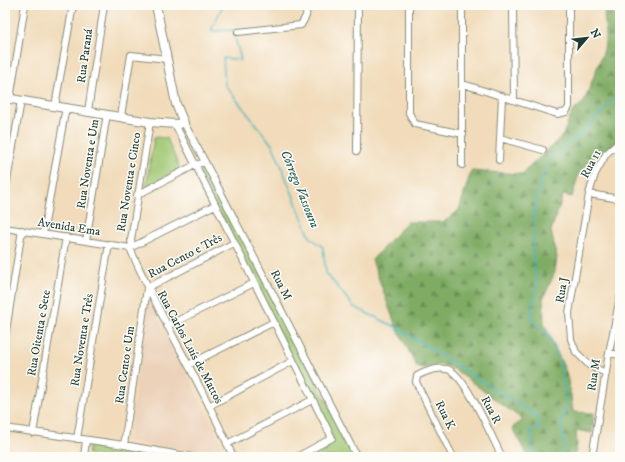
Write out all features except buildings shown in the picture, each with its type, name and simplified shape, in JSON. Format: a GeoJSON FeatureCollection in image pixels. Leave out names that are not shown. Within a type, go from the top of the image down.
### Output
{"type":"FeatureCollection","features":[{"type":"Feature","properties":{"kind":"main road"},"geometry":{"type":"LineString","coordinates":[[8,98],[150,122],[175,124],[184,123],[176,104],[156,5]]}},
{"type":"Feature","properties":{"kind":"street"},"geometry":{"type":"LineString","coordinates":[[8,98],[25,5]]}},
{"type":"Feature","properties":{"kind":"street"},"geometry":{"type":"LineString","coordinates":[[56,106],[73,5]]}},
{"type":"Feature","properties":{"kind":"street","name":"Rua Paraná"},"geometry":{"type":"LineString","coordinates":[[88,111],[104,5]]}},
{"type":"Feature","properties":{"kind":"street"},"geometry":{"type":"LineString","coordinates":[[238,32],[301,25],[306,16],[307,5]]}},
{"type":"Feature","properties":{"kind":"street"},"geometry":{"type":"LineString","coordinates":[[354,5],[358,5],[357,151]]}},
{"type":"Feature","properties":{"kind":"street"},"geometry":{"type":"LineString","coordinates":[[409,5],[409,113],[415,124],[463,134]]}},
{"type":"Feature","properties":{"kind":"street"},"geometry":{"type":"LineString","coordinates":[[462,5],[462,165]]}},
{"type":"Feature","properties":{"kind":"street"},"geometry":{"type":"LineString","coordinates":[[513,5],[514,100]]}},
{"type":"Feature","properties":{"kind":"street"},"geometry":{"type":"LineString","coordinates":[[463,84],[557,114],[566,112],[569,107],[569,5]]}},
{"type":"Feature","properties":{"kind":"street"},"geometry":{"type":"LineString","coordinates":[[121,116],[130,55],[167,59]]}},
{"type":"Feature","properties":{"kind":"street"},"geometry":{"type":"LineString","coordinates":[[499,160],[502,96]]}},
{"type":"Feature","properties":{"kind":"street"},"geometry":{"type":"LineString","coordinates":[[5,192],[21,101]]}},
{"type":"Feature","properties":{"kind":"street"},"geometry":{"type":"LineString","coordinates":[[43,234],[66,107]]}},
{"type":"Feature","properties":{"kind":"street","name":"Rua Noventa e Um"},"geometry":{"type":"LineString","coordinates":[[86,240],[107,114]]}},
{"type":"Feature","properties":{"kind":"street","name":"Rua Noventa e Cinco"},"geometry":{"type":"LineString","coordinates":[[131,247],[137,195],[150,122]]}},
{"type":"Feature","properties":{"kind":"street","name":"Rua M"},"geometry":{"type":"LineString","coordinates":[[184,123],[357,457]]}},
{"type":"Feature","properties":{"kind":"street","name":"Rua M"},"geometry":{"type":"LineString","coordinates":[[175,124],[332,438],[297,457]]}},
{"type":"Feature","properties":{"kind":"street"},"geometry":{"type":"LineString","coordinates":[[500,138],[543,150]]}},
{"type":"Feature","properties":{"kind":"street","name":"Rua 11"},"geometry":{"type":"LineString","coordinates":[[589,194],[595,174],[606,154],[618,145]]}},
{"type":"Feature","properties":{"kind":"street"},"geometry":{"type":"LineString","coordinates":[[137,195],[195,165],[205,162]]}},
{"type":"Feature","properties":{"kind":"street"},"geometry":{"type":"LineString","coordinates":[[589,194],[620,199]]}},
{"type":"Feature","properties":{"kind":"street","name":"Rua J"},"geometry":{"type":"LineString","coordinates":[[589,194],[569,313],[569,324],[571,338],[576,352],[590,366],[606,373]]}},
{"type":"Feature","properties":{"kind":"street"},"geometry":{"type":"LineString","coordinates":[[131,247],[215,205]]}},
{"type":"Feature","properties":{"kind":"street","name":"Avenida Ema"},"geometry":{"type":"LineString","coordinates":[[5,228],[131,247]]}},
{"type":"Feature","properties":{"kind":"street"},"geometry":{"type":"LineString","coordinates":[[5,338],[22,230]]}},
{"type":"Feature","properties":{"kind":"street","name":"Rua Oitenta e Sete"},"geometry":{"type":"LineString","coordinates":[[33,433],[66,237]]}},
{"type":"Feature","properties":{"kind":"street","name":"Rua Cento e Três"},"geometry":{"type":"LineString","coordinates":[[147,288],[234,243]]}},
{"type":"Feature","properties":{"kind":"street","name":"Rua Noventa e Três"},"geometry":{"type":"LineString","coordinates":[[77,439],[109,244]]}},
{"type":"Feature","properties":{"kind":"street","name":"Rua Carlos Luís de Mattos"},"geometry":{"type":"LineString","coordinates":[[131,247],[147,288],[209,406],[233,457]]}},
{"type":"Feature","properties":{"kind":"street"},"geometry":{"type":"LineString","coordinates":[[167,326],[254,283]]}},
{"type":"Feature","properties":{"kind":"street","name":"Rua Cento e Um"},"geometry":{"type":"LineString","coordinates":[[124,445],[147,288]]}},
{"type":"Feature","properties":{"kind":"street","name":"Rua M"},"geometry":{"type":"LineString","coordinates":[[592,457],[620,297]]}},
{"type":"Feature","properties":{"kind":"street"},"geometry":{"type":"LineString","coordinates":[[188,365],[274,322]]}},
{"type":"Feature","properties":{"kind":"street"},"geometry":{"type":"LineString","coordinates":[[609,353],[620,355]]}},
{"type":"Feature","properties":{"kind":"street"},"geometry":{"type":"LineString","coordinates":[[209,406],[293,361]]}},
{"type":"Feature","properties":{"kind":"street","name":"Rua R"},"geometry":{"type":"LineString","coordinates":[[416,382],[417,376],[435,369],[448,369],[457,376],[482,414],[502,457]]}},
{"type":"Feature","properties":{"kind":"street","name":"Rua K"},"geometry":{"type":"LineString","coordinates":[[416,382],[453,457]]}},
{"type":"Feature","properties":{"kind":"street"},"geometry":{"type":"LineString","coordinates":[[227,444],[312,400]]}},
{"type":"Feature","properties":{"kind":"street"},"geometry":{"type":"LineString","coordinates":[[5,428],[124,445],[191,457]]}},
{"type":"Feature","properties":{"kind":"street"},"geometry":{"type":"LineString","coordinates":[[84,457],[86,440]]}},
{"type":"Feature","properties":{"kind":"street"},"geometry":{"type":"LineString","coordinates":[[5,455],[15,457]]}},
{"type":"Feature","properties":{"kind":"shaded area"},"geometry":{"type":"Polygon","coordinates":[[[148,300],[229,457],[218,457],[128,441],[148,300]]]}},
{"type":"Feature","properties":{"kind":"green space"},"geometry":{"type":"Polygon","coordinates":[[[606,5],[620,5],[620,140],[591,159],[579,173],[572,197],[563,195],[551,231],[557,257],[555,272],[543,299],[544,323],[566,372],[573,412],[594,413],[592,433],[576,430],[577,445],[575,457],[528,457],[512,428],[523,420],[448,366],[438,365],[426,368],[417,367],[395,324],[372,260],[407,222],[444,222],[459,210],[471,171],[522,174],[563,135],[572,112],[584,102],[604,50],[606,33],[604,14],[606,5]]]}},
{"type":"Feature","properties":{"kind":"green space"},"geometry":{"type":"Polygon","coordinates":[[[154,137],[167,138],[180,169],[146,187],[154,137]]]}},
{"type":"Feature","properties":{"kind":"green space"},"geometry":{"type":"Polygon","coordinates":[[[204,165],[355,457],[301,457],[334,440],[197,169],[204,165]]]}},
{"type":"Feature","properties":{"kind":"green space"},"geometry":{"type":"Polygon","coordinates":[[[90,443],[178,457],[105,457],[88,454],[90,443]]]}},
{"type":"Feature","properties":{"kind":"waterway","name":"Córrego Vassoura"},"geometry":{"type":"LineString","coordinates":[[223,5],[211,31],[233,30],[241,60],[223,58],[225,85],[273,146],[310,237],[323,247],[326,273],[354,307],[396,327],[537,416],[539,430],[530,430],[535,457]]}},
{"type":"Feature","properties":{"kind":"waterway"},"geometry":{"type":"LineString","coordinates":[[562,457],[564,447],[561,422],[567,404],[559,359],[548,335],[531,319],[537,282],[533,260],[534,213],[541,180],[550,159],[586,129],[620,92]]}}]}
